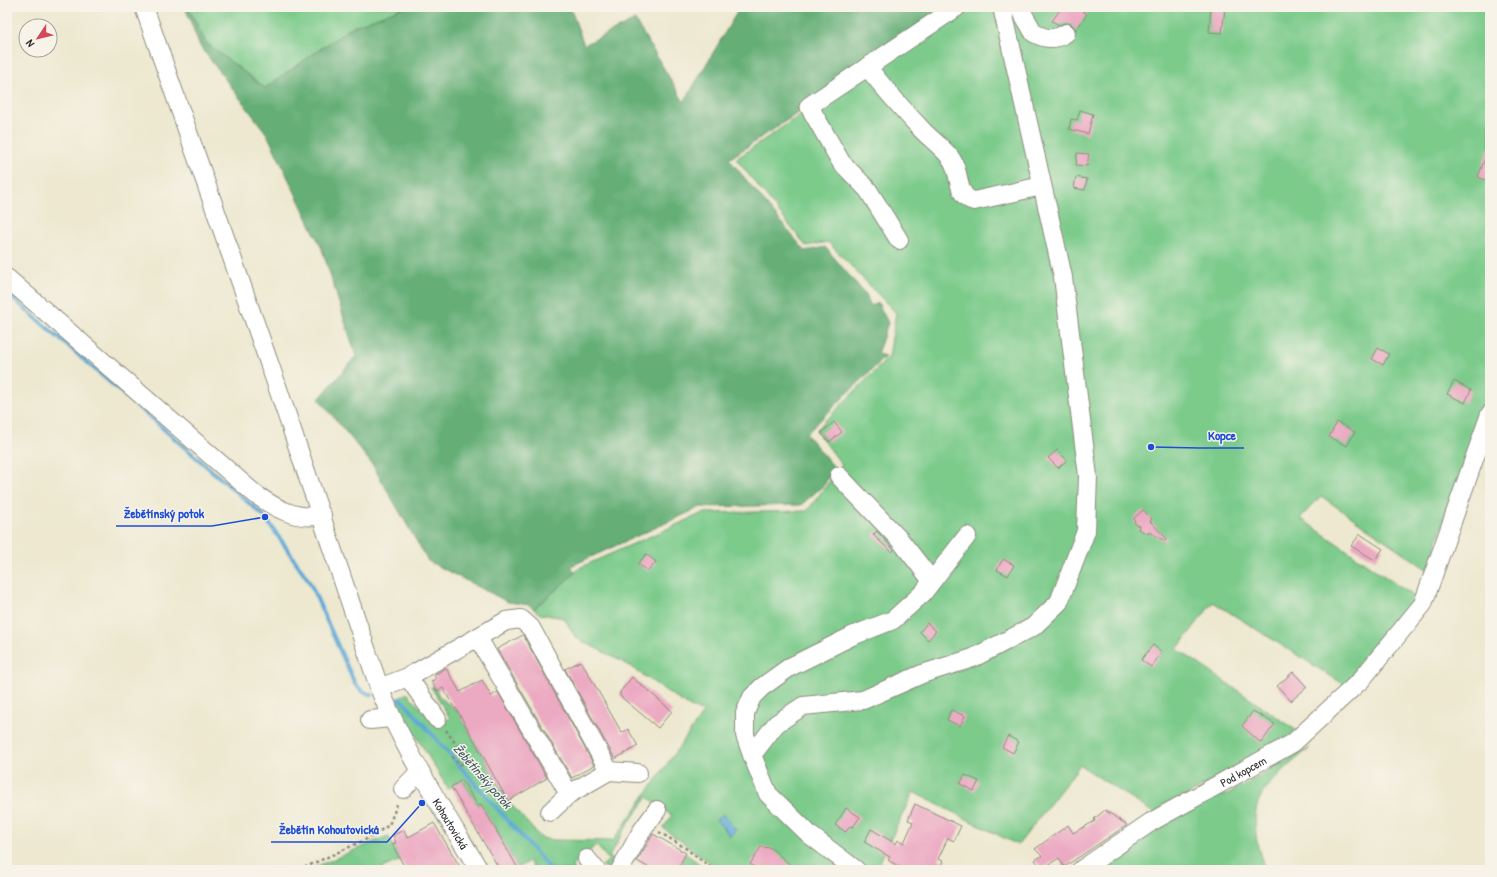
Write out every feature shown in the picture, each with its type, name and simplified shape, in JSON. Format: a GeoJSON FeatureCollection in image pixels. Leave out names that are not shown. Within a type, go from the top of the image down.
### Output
{"type":"FeatureCollection","features":[{"type":"Feature","properties":{"kind":"street","name":"Kohoutovická"},"geometry":{"type":"LineString","coordinates":[[144,7],[322,515],[384,699],[422,774],[479,870]]}},
{"type":"Feature","properties":{"kind":"street"},"geometry":{"type":"LineString","coordinates":[[899,240],[868,190],[841,162],[809,106],[957,7]]}},
{"type":"Feature","properties":{"kind":"street"},"geometry":{"type":"LineString","coordinates":[[752,755],[776,724],[803,706],[862,700],[922,674],[973,658],[1033,627],[1059,602],[1086,531],[1088,476],[1063,277],[1002,7]]}},
{"type":"Feature","properties":{"kind":"street"},"geometry":{"type":"LineString","coordinates":[[1019,7],[1034,33],[1050,39],[1059,38],[1066,33]]}},
{"type":"Feature","properties":{"kind":"street"},"geometry":{"type":"LineString","coordinates":[[866,67],[903,109],[951,159],[959,174],[962,193],[967,199],[974,201],[1042,186]]}},
{"type":"Feature","properties":{"kind":"street"},"geometry":{"type":"LineString","coordinates":[[7,278],[255,494],[274,506],[292,514],[309,517],[322,515]]}},
{"type":"Feature","properties":{"kind":"street","name":"Pod kopcem"},"geometry":{"type":"LineString","coordinates":[[1081,870],[1151,822],[1293,743],[1361,680],[1423,604],[1490,414]]}},
{"type":"Feature","properties":{"kind":"street"},"geometry":{"type":"LineString","coordinates":[[839,476],[900,540],[932,581]]}},
{"type":"Feature","properties":{"kind":"street"},"geometry":{"type":"LineString","coordinates":[[856,870],[810,835],[768,794],[745,735],[745,713],[752,698],[762,687],[790,667],[852,636],[893,620],[923,593],[967,536]]}},
{"type":"Feature","properties":{"kind":"street"},"geometry":{"type":"LineString","coordinates":[[370,720],[384,699],[408,677],[506,621],[521,620],[532,628],[609,771]]}},
{"type":"Feature","properties":{"kind":"street"},"geometry":{"type":"LineString","coordinates":[[478,638],[569,794]]}},
{"type":"Feature","properties":{"kind":"street"},"geometry":{"type":"LineString","coordinates":[[408,677],[437,719]]}},
{"type":"Feature","properties":{"kind":"street"},"geometry":{"type":"LineString","coordinates":[[550,812],[569,794],[609,771],[638,773]]}},
{"type":"Feature","properties":{"kind":"street"},"geometry":{"type":"LineString","coordinates":[[403,789],[422,774]]}},
{"type":"Feature","properties":{"kind":"street"},"geometry":{"type":"LineString","coordinates":[[620,870],[646,824],[657,810]]}},
{"type":"Feature","properties":{"kind":"path"},"geometry":{"type":"LineString","coordinates":[[437,719],[467,760],[460,765],[452,756]]}},
{"type":"Feature","properties":{"kind":"path"},"geometry":{"type":"LineString","coordinates":[[298,870],[370,838],[389,825],[403,789]]}},
{"type":"Feature","properties":{"kind":"path"},"geometry":{"type":"LineString","coordinates":[[646,824],[684,847],[714,870]]}},
{"type":"Feature","properties":{"kind":"green space"},"geometry":{"type":"Polygon","coordinates":[[[185,7],[188,7],[206,43],[265,88],[352,27],[405,7],[570,7],[584,45],[635,20],[684,102],[740,7],[956,7],[729,159],[805,251],[825,247],[866,295],[871,306],[878,303],[888,323],[877,354],[886,356],[806,434],[834,467],[824,485],[801,505],[701,507],[571,566],[575,573],[534,609],[529,605],[508,602],[428,561],[372,464],[319,399],[356,356],[322,249],[267,134],[200,46],[185,7]]]}},
{"type":"Feature","properties":{"kind":"green space"},"geometry":{"type":"Polygon","coordinates":[[[188,7],[405,7],[352,27],[265,88],[206,43],[188,7]]]}},
{"type":"Feature","properties":{"kind":"green space"},"geometry":{"type":"Polygon","coordinates":[[[958,7],[1490,7],[1490,403],[1446,514],[1428,570],[1321,496],[1300,518],[1419,600],[1345,685],[1213,602],[1177,649],[1297,731],[1155,814],[1080,765],[1018,845],[913,792],[876,870],[720,870],[663,828],[672,816],[648,797],[629,822],[609,857],[617,862],[612,867],[607,868],[602,866],[609,860],[596,845],[572,866],[575,870],[534,870],[529,861],[518,868],[481,805],[478,806],[463,781],[448,789],[403,714],[397,703],[398,699],[407,693],[426,714],[444,722],[450,718],[431,687],[434,686],[439,696],[459,713],[508,801],[541,838],[554,840],[613,841],[703,713],[690,707],[625,663],[576,638],[564,618],[540,614],[534,609],[581,567],[703,513],[807,511],[842,465],[816,430],[889,357],[896,313],[828,242],[806,246],[736,159],[958,7]]]}},
{"type":"Feature","properties":{"kind":"green space"},"geometry":{"type":"Polygon","coordinates":[[[1310,747],[1269,785],[1260,798],[1257,806],[1255,815],[1256,834],[1260,854],[1266,870],[1092,870],[1212,791],[1224,796],[1310,747]]]}},
{"type":"Feature","properties":{"kind":"green space"},"geometry":{"type":"Polygon","coordinates":[[[388,836],[401,860],[382,868],[383,870],[308,870],[388,836]]]}},
{"type":"Feature","properties":{"kind":"green space"},"geometry":{"type":"Polygon","coordinates":[[[686,854],[708,870],[677,870],[686,854]]]}},
{"type":"Feature","properties":{"kind":"water"},"geometry":{"type":"Polygon","coordinates":[[[723,814],[736,830],[730,836],[716,820],[723,814]]]}},
{"type":"Feature","properties":{"kind":"building"},"geometry":{"type":"Polygon","coordinates":[[[1062,7],[1077,7],[1087,14],[1076,30],[1071,24],[1065,23],[1059,25],[1052,21],[1062,7]]]}},
{"type":"Feature","properties":{"kind":"building"},"geometry":{"type":"Polygon","coordinates":[[[1211,7],[1225,8],[1222,33],[1209,32],[1211,7]]]}},
{"type":"Feature","properties":{"kind":"building"},"geometry":{"type":"Polygon","coordinates":[[[1080,110],[1093,114],[1088,134],[1069,129],[1071,119],[1077,120],[1080,110]]]}},
{"type":"Feature","properties":{"kind":"building"},"geometry":{"type":"Polygon","coordinates":[[[1490,148],[1490,182],[1478,177],[1490,148]]]}},
{"type":"Feature","properties":{"kind":"building"},"geometry":{"type":"Polygon","coordinates":[[[1077,153],[1089,154],[1087,166],[1076,165],[1077,153]]]}},
{"type":"Feature","properties":{"kind":"building"},"geometry":{"type":"Polygon","coordinates":[[[1076,177],[1087,179],[1085,190],[1074,188],[1076,177]]]}},
{"type":"Feature","properties":{"kind":"building"},"geometry":{"type":"Polygon","coordinates":[[[1378,348],[1389,354],[1383,365],[1372,359],[1378,348]]]}},
{"type":"Feature","properties":{"kind":"building"},"geometry":{"type":"Polygon","coordinates":[[[1454,381],[1471,390],[1465,403],[1447,394],[1454,381]]]}},
{"type":"Feature","properties":{"kind":"building"},"geometry":{"type":"Polygon","coordinates":[[[834,422],[842,432],[829,442],[821,433],[834,422]]]}},
{"type":"Feature","properties":{"kind":"building"},"geometry":{"type":"Polygon","coordinates":[[[1337,422],[1355,432],[1347,446],[1329,437],[1337,422]]]}},
{"type":"Feature","properties":{"kind":"building"},"geometry":{"type":"Polygon","coordinates":[[[1057,450],[1067,460],[1058,468],[1048,458],[1057,450]]]}},
{"type":"Feature","properties":{"kind":"building"},"geometry":{"type":"Polygon","coordinates":[[[1143,510],[1152,519],[1150,521],[1167,539],[1165,541],[1149,532],[1148,534],[1138,529],[1139,526],[1135,524],[1134,518],[1143,510]]]}},
{"type":"Feature","properties":{"kind":"building"},"geometry":{"type":"Polygon","coordinates":[[[877,531],[894,550],[892,552],[873,535],[877,531]]]}},
{"type":"Feature","properties":{"kind":"building"},"geometry":{"type":"Polygon","coordinates":[[[1360,534],[1383,549],[1375,560],[1351,546],[1360,534]]]}},
{"type":"Feature","properties":{"kind":"building"},"geometry":{"type":"Polygon","coordinates":[[[646,554],[656,562],[648,571],[638,564],[646,554]]]}},
{"type":"Feature","properties":{"kind":"building"},"geometry":{"type":"Polygon","coordinates":[[[1003,559],[1014,565],[1008,576],[997,570],[1003,559]]]}},
{"type":"Feature","properties":{"kind":"building"},"geometry":{"type":"Polygon","coordinates":[[[927,623],[936,631],[928,640],[920,632],[927,623]]]}},
{"type":"Feature","properties":{"kind":"building"},"geometry":{"type":"Polygon","coordinates":[[[523,635],[594,765],[572,778],[497,649],[523,635]]]}},
{"type":"Feature","properties":{"kind":"building"},"geometry":{"type":"Polygon","coordinates":[[[1153,645],[1162,652],[1151,667],[1141,660],[1153,645]]]}},
{"type":"Feature","properties":{"kind":"building"},"geometry":{"type":"Polygon","coordinates":[[[581,661],[622,733],[628,729],[638,746],[615,759],[565,669],[581,661]]]}},
{"type":"Feature","properties":{"kind":"building"},"geometry":{"type":"Polygon","coordinates":[[[446,668],[460,692],[482,680],[491,696],[498,692],[547,778],[508,801],[456,708],[455,709],[443,688],[437,691],[431,681],[436,679],[434,675],[446,668]]]}},
{"type":"Feature","properties":{"kind":"building"},"geometry":{"type":"Polygon","coordinates":[[[1293,672],[1307,687],[1291,701],[1277,686],[1293,672]]]}},
{"type":"Feature","properties":{"kind":"building"},"geometry":{"type":"Polygon","coordinates":[[[632,677],[672,711],[658,728],[620,696],[620,692],[632,677]]]}},
{"type":"Feature","properties":{"kind":"building"},"geometry":{"type":"Polygon","coordinates":[[[951,710],[965,716],[960,726],[947,720],[951,710]]]}},
{"type":"Feature","properties":{"kind":"building"},"geometry":{"type":"Polygon","coordinates":[[[1253,711],[1275,724],[1261,743],[1242,726],[1253,711]]]}},
{"type":"Feature","properties":{"kind":"building"},"geometry":{"type":"Polygon","coordinates":[[[1008,736],[1019,742],[1013,753],[1002,747],[1008,736]]]}},
{"type":"Feature","properties":{"kind":"building"},"geometry":{"type":"Polygon","coordinates":[[[965,775],[979,781],[974,791],[960,784],[965,775]]]}},
{"type":"Feature","properties":{"kind":"building"},"geometry":{"type":"Polygon","coordinates":[[[462,780],[478,806],[481,804],[519,870],[500,870],[451,787],[462,780]]]}},
{"type":"Feature","properties":{"kind":"building"},"geometry":{"type":"Polygon","coordinates":[[[915,804],[961,826],[954,841],[948,838],[938,859],[943,861],[939,870],[905,870],[888,860],[890,857],[864,842],[871,829],[896,844],[898,840],[904,843],[913,822],[908,820],[915,804]]]}},
{"type":"Feature","properties":{"kind":"building"},"geometry":{"type":"Polygon","coordinates":[[[846,808],[860,817],[853,827],[850,826],[846,832],[835,825],[846,808]]]}},
{"type":"Feature","properties":{"kind":"building"},"geometry":{"type":"Polygon","coordinates":[[[1105,810],[1127,825],[1064,867],[1059,858],[1042,869],[1035,860],[1042,856],[1035,849],[1068,825],[1073,833],[1095,821],[1094,819],[1105,810]]]}},
{"type":"Feature","properties":{"kind":"building"},"geometry":{"type":"Polygon","coordinates":[[[434,823],[460,867],[454,870],[406,870],[392,844],[396,843],[393,835],[404,830],[407,838],[434,823]]]}},
{"type":"Feature","properties":{"kind":"building"},"geometry":{"type":"Polygon","coordinates":[[[653,834],[686,853],[677,870],[653,870],[637,861],[653,834]]]}},
{"type":"Feature","properties":{"kind":"building"},"geometry":{"type":"Polygon","coordinates":[[[761,847],[771,848],[796,870],[758,870],[750,864],[761,847]]]}},
{"type":"Feature","properties":{"kind":"waterway","name":"Žebětínský potok"},"geometry":{"type":"LineString","coordinates":[[7,293],[265,517],[309,581],[355,684],[362,691],[372,695]]}},
{"type":"Feature","properties":{"kind":"waterway","name":"Žebětínský potok"},"geometry":{"type":"LineString","coordinates":[[398,699],[402,700],[551,870]]}},
{"type":"Feature","properties":{"kind":"place","name":"Kopce"},"geometry":{"type":"Point","coordinates":[1151,447]}},
{"type":"Feature","properties":{"kind":"place","name":"Žebětínský potok"},"geometry":{"type":"Point","coordinates":[265,517]}},
{"type":"Feature","properties":{"kind":"place","name":"Žebětín Kohoutovická"},"geometry":{"type":"Point","coordinates":[422,803]}}]}
